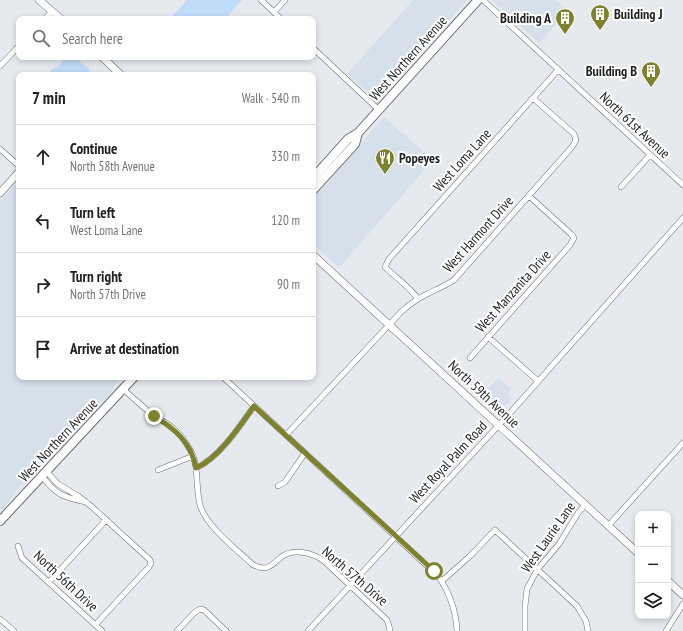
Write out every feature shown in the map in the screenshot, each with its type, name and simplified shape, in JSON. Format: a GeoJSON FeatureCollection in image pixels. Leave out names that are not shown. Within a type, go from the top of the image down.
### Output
{"type":"FeatureCollection","features":[{"type":"Feature","properties":{"kind":"main road"},"geometry":{"type":"LineString","coordinates":[[39,0],[58,16]]}},
{"type":"Feature","properties":{"kind":"main road","name":"West Northern Avenue"},"geometry":{"type":"LineString","coordinates":[[316,175],[348,139],[358,134],[478,0]]}},
{"type":"Feature","properties":{"kind":"main road"},"geometry":{"type":"LineString","coordinates":[[104,60],[112,72]]}},
{"type":"Feature","properties":{"kind":"main road","name":"West Northern Avenue"},"geometry":{"type":"LineString","coordinates":[[316,187],[355,144],[358,134]]}},
{"type":"Feature","properties":{"kind":"main road"},"geometry":{"type":"LineString","coordinates":[[0,193],[16,175]]}},
{"type":"Feature","properties":{"kind":"main road","name":"North 59th Avenue"},"geometry":{"type":"LineString","coordinates":[[316,257],[635,550]]}},
{"type":"Feature","properties":{"kind":"main road","name":"West Northern Avenue"},"geometry":{"type":"LineString","coordinates":[[0,521],[131,380]]}},
{"type":"Feature","properties":{"kind":"main road"},"geometry":{"type":"LineString","coordinates":[[670,583],[683,595]]}},
{"type":"Feature","properties":{"kind":"street"},"geometry":{"type":"LineString","coordinates":[[261,0],[278,16]]}},
{"type":"Feature","properties":{"kind":"street"},"geometry":{"type":"LineString","coordinates":[[274,12],[285,0]]}},
{"type":"Feature","properties":{"kind":"street","name":"North 61st Avenue"},"geometry":{"type":"LineString","coordinates":[[483,0],[683,185]]}},
{"type":"Feature","properties":{"kind":"street"},"geometry":{"type":"LineString","coordinates":[[48,16],[52,11]]}},
{"type":"Feature","properties":{"kind":"street"},"geometry":{"type":"LineString","coordinates":[[0,66],[16,49]]}},
{"type":"Feature","properties":{"kind":"street"},"geometry":{"type":"LineString","coordinates":[[316,51],[379,110]]}},
{"type":"Feature","properties":{"kind":"street","name":"West Loma Lane"},"geometry":{"type":"LineString","coordinates":[[418,299],[411,290],[390,272],[386,266],[389,259],[558,70]]}},
{"type":"Feature","properties":{"kind":"street","name":"West Harmont Drive"},"geometry":{"type":"LineString","coordinates":[[286,435],[402,310],[418,299],[449,284],[454,280],[572,147],[576,140],[574,134],[533,98]]}},
{"type":"Feature","properties":{"kind":"street"},"geometry":{"type":"LineString","coordinates":[[0,149],[16,163]]}},
{"type":"Feature","properties":{"kind":"street"},"geometry":{"type":"LineString","coordinates":[[621,188],[650,155]]}},
{"type":"Feature","properties":{"kind":"street","name":"West Manzanita Drive"},"geometry":{"type":"LineString","coordinates":[[470,358],[570,245],[574,238],[529,196]]}},
{"type":"Feature","properties":{"kind":"street","name":"West Royal Palm Road"},"geometry":{"type":"LineString","coordinates":[[308,631],[499,425],[683,218]]}},
{"type":"Feature","properties":{"kind":"street"},"geometry":{"type":"LineString","coordinates":[[488,337],[538,381]]}},
{"type":"Feature","properties":{"kind":"street"},"geometry":{"type":"LineString","coordinates":[[226,380],[434,571],[442,581],[451,600],[455,612],[457,631]]}},
{"type":"Feature","properties":{"kind":"street","name":"North 57th Drive"},"geometry":{"type":"LineString","coordinates":[[123,389],[154,416],[173,428],[188,446],[193,456],[196,468],[198,495],[203,514],[211,526],[252,564],[257,567],[264,568],[270,566],[281,557],[299,552],[308,553],[320,558],[387,620],[390,631]]}},
{"type":"Feature","properties":{"kind":"street"},"geometry":{"type":"LineString","coordinates":[[196,468],[203,465],[220,449],[254,406]]}},
{"type":"Feature","properties":{"kind":"street"},"geometry":{"type":"LineString","coordinates":[[608,526],[683,443]]}},
{"type":"Feature","properties":{"kind":"street"},"geometry":{"type":"LineString","coordinates":[[278,486],[285,482],[305,453]]}},
{"type":"Feature","properties":{"kind":"street"},"geometry":{"type":"LineString","coordinates":[[158,470],[193,456]]}},
{"type":"Feature","properties":{"kind":"street"},"geometry":{"type":"LineString","coordinates":[[44,474],[49,485],[60,495],[86,502],[150,560],[151,563],[149,567],[95,625]]}},
{"type":"Feature","properties":{"kind":"street","name":"West Laurie Lane"},"geometry":{"type":"LineString","coordinates":[[525,631],[524,606],[527,590],[537,570],[558,546],[578,513],[585,505]]}},
{"type":"Feature","properties":{"kind":"street"},"geometry":{"type":"LineString","coordinates":[[49,582],[106,520]]}},
{"type":"Feature","properties":{"kind":"street"},"geometry":{"type":"LineString","coordinates":[[442,581],[466,560],[495,530],[577,606],[586,621],[588,631]]}},
{"type":"Feature","properties":{"kind":"street","name":"North 56th Drive"},"geometry":{"type":"LineString","coordinates":[[18,546],[22,558],[102,631]]}},
{"type":"Feature","properties":{"kind":"street"},"geometry":{"type":"LineString","coordinates":[[666,631],[683,604]]}},
{"type":"Feature","properties":{"kind":"street"},"geometry":{"type":"LineString","coordinates":[[177,631],[195,612],[200,609],[204,610],[226,631]]}},
{"type":"Feature","properties":{"kind":"street"},"geometry":{"type":"LineString","coordinates":[[0,619],[14,631]]}},
{"type":"Feature","properties":{"kind":"shaded area"},"geometry":{"type":"Polygon","coordinates":[[[187,0],[242,0],[228,16],[172,16],[187,0]]]}},
{"type":"Feature","properties":{"kind":"shaded area"},"geometry":{"type":"Polygon","coordinates":[[[413,0],[467,0],[380,98],[374,98],[347,74],[413,0]]]}},
{"type":"Feature","properties":{"kind":"shaded area"},"geometry":{"type":"Polygon","coordinates":[[[492,0],[556,0],[568,11],[539,43],[492,0]]]}},
{"type":"Feature","properties":{"kind":"shaded area"},"geometry":{"type":"Polygon","coordinates":[[[62,60],[79,60],[90,71],[50,72],[60,65],[62,60]]]}},
{"type":"Feature","properties":{"kind":"shaded area"},"geometry":{"type":"Polygon","coordinates":[[[384,117],[433,160],[339,268],[316,247],[316,194],[384,117]]]}},
{"type":"Feature","properties":{"kind":"shaded area"},"geometry":{"type":"Polygon","coordinates":[[[16,183],[16,380],[119,380],[113,390],[75,431],[59,444],[29,476],[0,512],[0,201],[16,183]]]}},
{"type":"Feature","properties":{"kind":"shaded area"},"geometry":{"type":"Polygon","coordinates":[[[498,378],[512,389],[508,394],[511,396],[511,399],[505,406],[502,404],[496,410],[481,397],[498,378]]]}},
{"type":"Feature","properties":{"kind":"place","name":"Building J"},"geometry":{"type":"Point","coordinates":[600,31]}},
{"type":"Feature","properties":{"kind":"place","name":"Building A"},"geometry":{"type":"Point","coordinates":[565,35]}},
{"type":"Feature","properties":{"kind":"place","name":"Building B"},"geometry":{"type":"Point","coordinates":[651,88]}},
{"type":"Feature","properties":{"kind":"place","name":"Popeyes"},"geometry":{"type":"Point","coordinates":[385,175]}},
{"type":"Feature","properties":{"kind":"route"},"geometry":{"type":"LineString","coordinates":[[154,416],[173,428],[181,437],[191,451],[196,468],[203,465],[216,453],[254,406],[434,571]]}}]}
